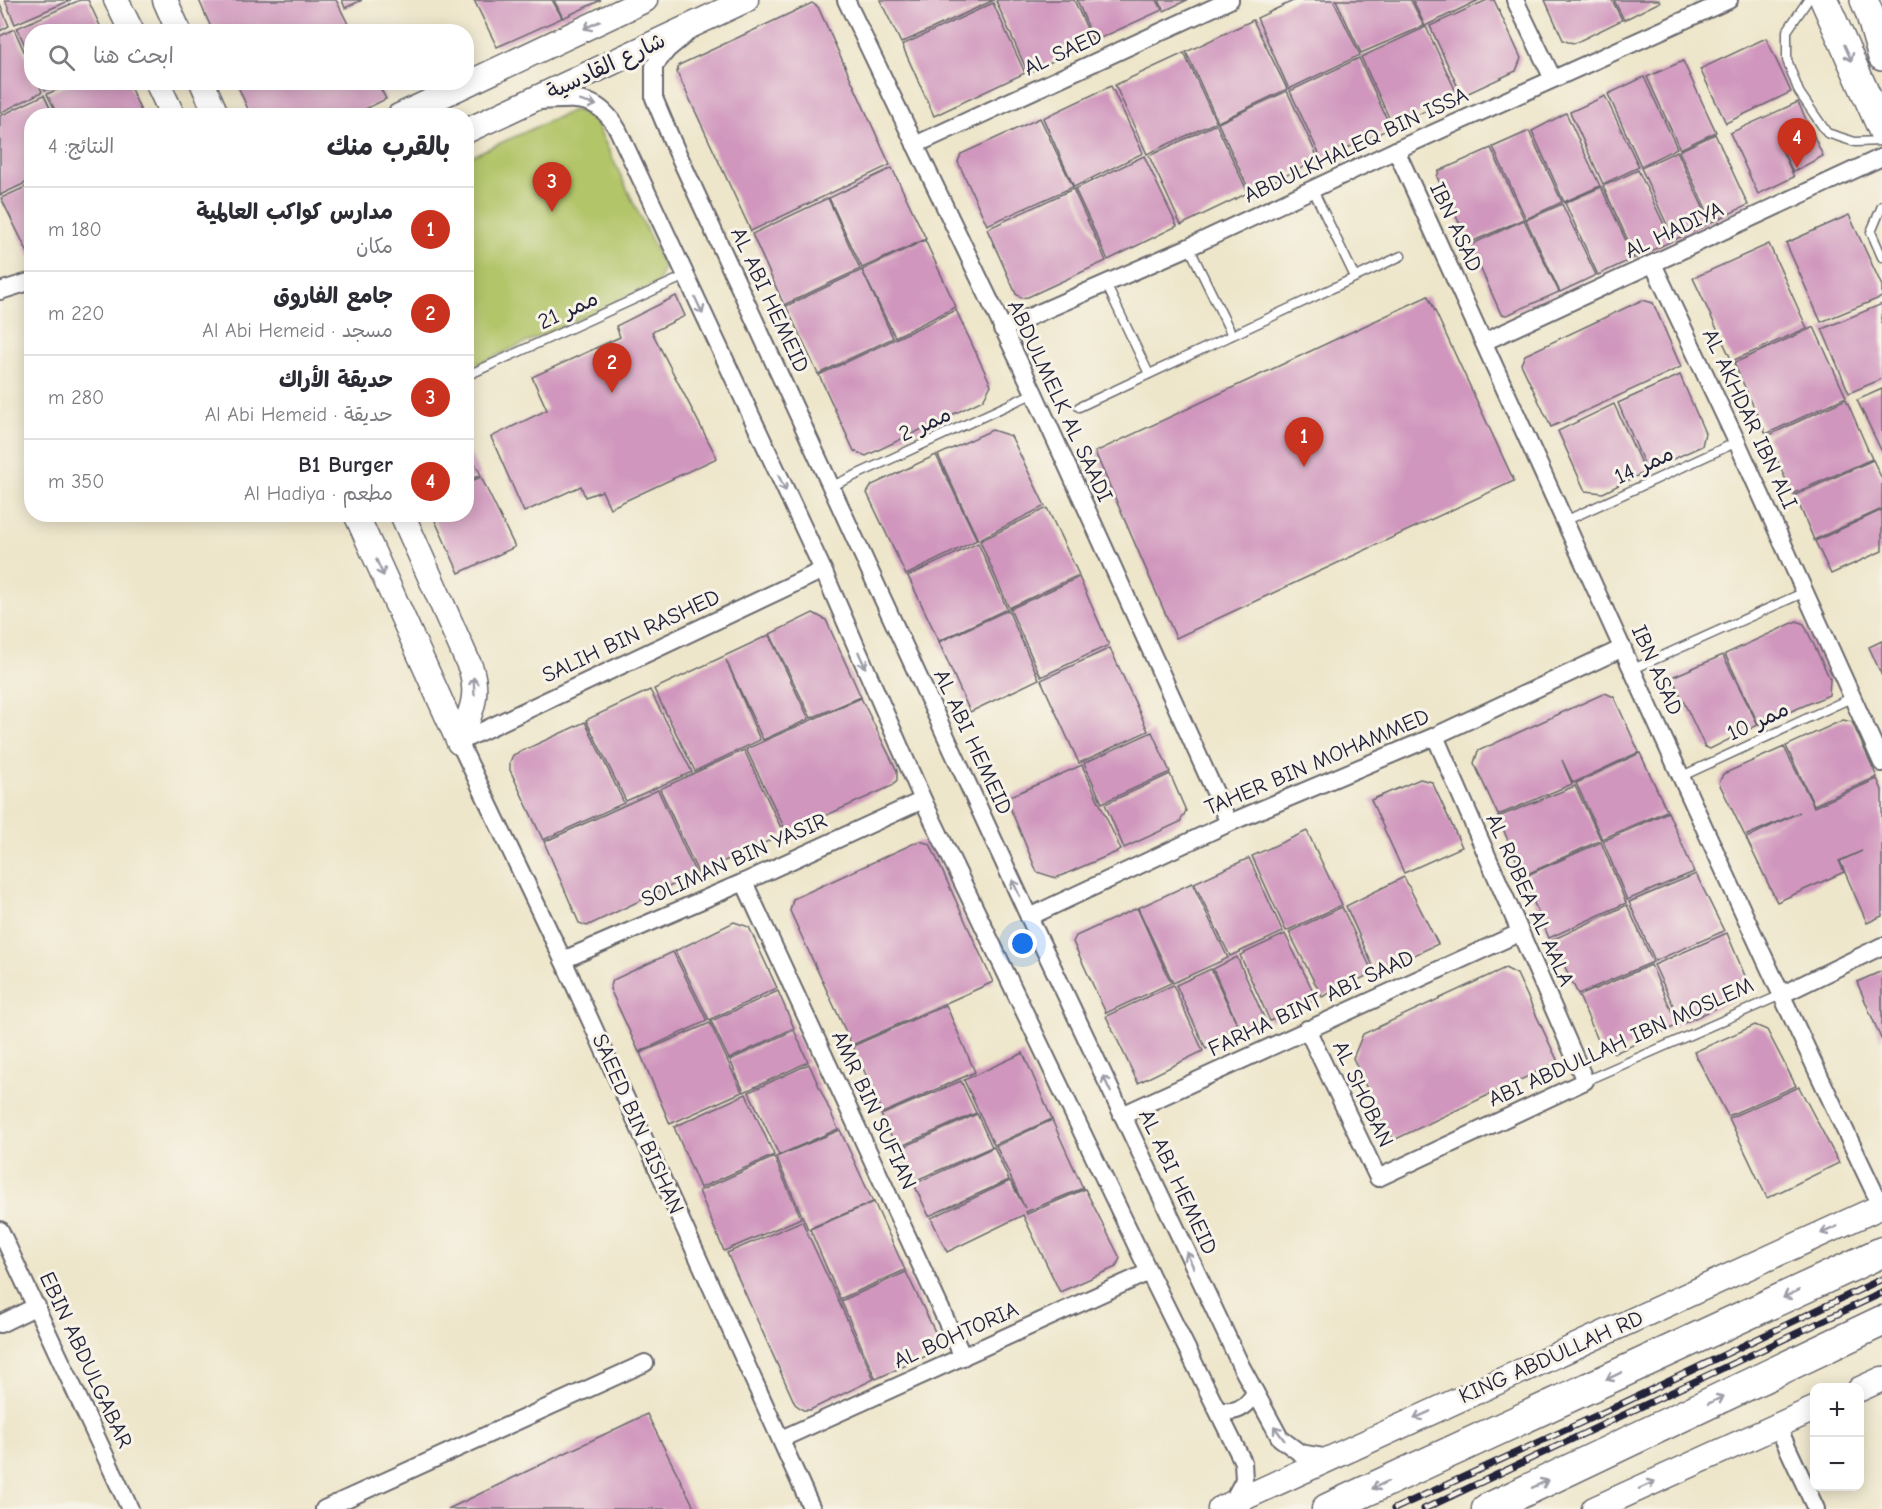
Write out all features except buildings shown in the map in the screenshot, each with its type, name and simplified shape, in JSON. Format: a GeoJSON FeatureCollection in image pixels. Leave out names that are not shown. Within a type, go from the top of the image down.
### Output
{"type":"FeatureCollection","features":[{"type":"Feature","properties":{"kind":"highway","name":"KING ABDULLAH RD"},"geometry":{"type":"LineString","coordinates":[[1327,1509],[1882,1252]]}},
{"type":"Feature","properties":{"kind":"highway"},"geometry":{"type":"LineString","coordinates":[[1487,1509],[1882,1321]]}},
{"type":"Feature","properties":{"kind":"main road"},"geometry":{"type":"LineString","coordinates":[[1824,0],[1882,130]]}},
{"type":"Feature","properties":{"kind":"main road"},"geometry":{"type":"LineString","coordinates":[[1864,0],[1882,57]]}},
{"type":"Feature","properties":{"kind":"street"},"geometry":{"type":"LineString","coordinates":[[116,0],[128,24]]}},
{"type":"Feature","properties":{"kind":"street"},"geometry":{"type":"LineString","coordinates":[[165,0],[176,24]]}},
{"type":"Feature","properties":{"kind":"street","name":"شارع القادسية"},"geometry":{"type":"LineString","coordinates":[[474,81],[645,0]]}},
{"type":"Feature","properties":{"kind":"street","name":"شارع القادسية"},"geometry":{"type":"LineString","coordinates":[[474,127],[746,0]]}},
{"type":"Feature","properties":{"kind":"street","name":"ABDULMELK AL SAADI"},"geometry":{"type":"LineString","coordinates":[[846,0],[1034,393],[1229,823]]}},
{"type":"Feature","properties":{"kind":"street","name":"AL SAED"},"geometry":{"type":"LineString","coordinates":[[915,145],[1230,0]]}},
{"type":"Feature","properties":{"kind":"street"},"geometry":{"type":"LineString","coordinates":[[1515,0],[1553,79]]}},
{"type":"Feature","properties":{"kind":"street","name":"ABDULKHALEQ BIN ISSA"},"geometry":{"type":"LineString","coordinates":[[1002,329],[1189,247],[1396,150],[1729,0]]}},
{"type":"Feature","properties":{"kind":"street","name":"AL ABI HEMEID"},"geometry":{"type":"LineString","coordinates":[[701,21],[668,49],[654,66],[654,98],[682,165],[1029,917],[1240,1366],[1280,1438],[1300,1453],[1329,1458]]}},
{"type":"Feature","properties":{"kind":"street"},"geometry":{"type":"LineString","coordinates":[[161,90],[169,108]]}},
{"type":"Feature","properties":{"kind":"street"},"geometry":{"type":"LineString","coordinates":[[206,90],[213,108]]}},
{"type":"Feature","properties":{"kind":"street","name":"شارع القادسية"},"geometry":{"type":"LineString","coordinates":[[416,108],[454,90]]}},
{"type":"Feature","properties":{"kind":"street"},"geometry":{"type":"LineString","coordinates":[[530,102],[585,100],[597,105],[612,119],[823,570],[923,800],[1149,1272],[1243,1462],[1244,1480],[1226,1507]]}},
{"type":"Feature","properties":{"kind":"street","name":"IBN ASAD"},"geometry":{"type":"LineString","coordinates":[[1396,150],[1780,995],[1882,1206]]}},
{"type":"Feature","properties":{"kind":"street","name":"AL HADIYA"},"geometry":{"type":"LineString","coordinates":[[1484,342],[1882,157]]}},
{"type":"Feature","properties":{"kind":"street","name":"AL AKHDAR IBN ALI"},"geometry":{"type":"LineString","coordinates":[[1653,264],[1737,442],[1882,763]]}},
{"type":"Feature","properties":{"kind":"street"},"geometry":{"type":"LineString","coordinates":[[0,291],[24,284]]}},
{"type":"Feature","properties":{"kind":"street","name":"SAEED BIN BISHAN"},"geometry":{"type":"LineString","coordinates":[[360,522],[459,742],[563,960],[812,1509]]}},
{"type":"Feature","properties":{"kind":"street"},"geometry":{"type":"LineString","coordinates":[[406,522],[471,669],[476,687],[459,742]]}},
{"type":"Feature","properties":{"kind":"street","name":"SALIH BIN RASHED"},"geometry":{"type":"LineString","coordinates":[[459,742],[823,570]]}},
{"type":"Feature","properties":{"kind":"street","name":"TAHER BIN MOHAMMED"},"geometry":{"type":"LineString","coordinates":[[1029,917],[1229,823],[1435,736],[1623,648]]}},
{"type":"Feature","properties":{"kind":"street","name":"AL ROBEA AL AALA"},"geometry":{"type":"LineString","coordinates":[[1435,736],[1585,1081]]}},
{"type":"Feature","properties":{"kind":"street","name":"SOLIMAN BIN YASIR"},"geometry":{"type":"LineString","coordinates":[[563,960],[744,882],[923,800]]}},
{"type":"Feature","properties":{"kind":"street","name":"AMR BIN SUFIAN"},"geometry":{"type":"LineString","coordinates":[[744,882],[963,1357]]}},
{"type":"Feature","properties":{"kind":"street","name":"FARHA BINT ABI SAAD"},"geometry":{"type":"LineString","coordinates":[[1122,1115],[1519,933]]}},
{"type":"Feature","properties":{"kind":"street","name":"ABI ABDULLAH IBN MOSLEM"},"geometry":{"type":"LineString","coordinates":[[1780,995],[1882,946]]}},
{"type":"Feature","properties":{"kind":"street","name":"AL SHOBAN"},"geometry":{"type":"LineString","coordinates":[[1307,1029],[1378,1178]]}},
{"type":"Feature","properties":{"kind":"street","name":"ABI ABDULLAH IBN MOSLEM"},"geometry":{"type":"LineString","coordinates":[[1378,1178],[1585,1081]]}},
{"type":"Feature","properties":{"kind":"street","name":"KING ABDULLAH RD"},"geometry":{"type":"LineString","coordinates":[[1226,1507],[1882,1206]]}},
{"type":"Feature","properties":{"kind":"street","name":"EBIN ABDULGABAR"},"geometry":{"type":"LineString","coordinates":[[0,1230],[130,1509]]}},
{"type":"Feature","properties":{"kind":"street","name":"AL BOHTORIA"},"geometry":{"type":"LineString","coordinates":[[781,1438],[1149,1272]]}},
{"type":"Feature","properties":{"kind":"street"},"geometry":{"type":"LineString","coordinates":[[0,1324],[37,1306]]}},
{"type":"Feature","properties":{"kind":"street"},"geometry":{"type":"LineString","coordinates":[[324,1509],[645,1363]]}},
{"type":"Feature","properties":{"kind":"street"},"geometry":{"type":"LineString","coordinates":[[1864,1387],[1882,1379]]}},
{"type":"Feature","properties":{"kind":"street"},"geometry":{"type":"LineString","coordinates":[[1218,1410],[1225,1412],[1240,1409],[1246,1405],[1255,1392]]}},
{"type":"Feature","properties":{"kind":"street"},"geometry":{"type":"LineString","coordinates":[[1594,1509],[1810,1411]]}},
{"type":"Feature","properties":{"kind":"street"},"geometry":{"type":"LineString","coordinates":[[1777,1425],[1816,1509]]}},
{"type":"Feature","properties":{"kind":"lane"},"geometry":{"type":"LineString","coordinates":[[1808,0],[1787,31],[1787,60],[1799,92],[1827,133],[1855,142],[1882,141]]}},
{"type":"Feature","properties":{"kind":"lane"},"geometry":{"type":"LineString","coordinates":[[1313,190],[1355,278]]}},
{"type":"Feature","properties":{"kind":"lane"},"geometry":{"type":"LineString","coordinates":[[1882,206],[1871,232],[1882,257]]}},
{"type":"Feature","properties":{"kind":"lane"},"geometry":{"type":"LineString","coordinates":[[1189,247],[1232,335]]}},
{"type":"Feature","properties":{"kind":"lane"},"geometry":{"type":"LineString","coordinates":[[1078,407],[1401,256]]}},
{"type":"Feature","properties":{"kind":"lane","name":"ممر 21"},"geometry":{"type":"LineString","coordinates":[[474,372],[685,276]]}},
{"type":"Feature","properties":{"kind":"lane"},"geometry":{"type":"LineString","coordinates":[[1106,284],[1149,374]]}},
{"type":"Feature","properties":{"kind":"lane","name":"ممر 2"},"geometry":{"type":"LineString","coordinates":[[831,487],[1034,393]]}},
{"type":"Feature","properties":{"kind":"lane","name":"ممر 14"},"geometry":{"type":"LineString","coordinates":[[1565,520],[1737,442]]}},
{"type":"Feature","properties":{"kind":"lane"},"geometry":{"type":"LineString","coordinates":[[1631,670],[1805,592]]}},
{"type":"Feature","properties":{"kind":"lane","name":"ممر 10"},"geometry":{"type":"LineString","coordinates":[[1680,777],[1851,698]]}},
{"type":"Feature","properties":{"kind":"lane","name":"ABI ABDULLAH IBN MOSLEM"},"geometry":{"type":"LineString","coordinates":[[1585,1081],[1780,995]]}},
{"type":"Feature","properties":{"kind":"green space"},"geometry":{"type":"Polygon","coordinates":[[[574,110],[592,115],[664,267],[657,284],[474,366],[474,155],[574,110]]]}},
{"type":"Feature","properties":{"kind":"railway"},"geometry":{"type":"LineString","coordinates":[[1394,1509],[1615,1407],[1882,1279]]}},
{"type":"Feature","properties":{"kind":"railway"},"geometry":{"type":"LineString","coordinates":[[1424,1509],[1882,1293]]}},
{"type":"Feature","properties":{"kind":"place","name":"B1 Burger"},"geometry":{"type":"Point","coordinates":[1797,168]}},
{"type":"Feature","properties":{"kind":"place","name":"حديقة الأراك"},"geometry":{"type":"Point","coordinates":[552,212]}},
{"type":"Feature","properties":{"kind":"place","name":"جامع الفاروق"},"geometry":{"type":"Point","coordinates":[612,393]}},
{"type":"Feature","properties":{"kind":"place","name":"مدارس كواكب العالمية"},"geometry":{"type":"Point","coordinates":[1304,467]}}]}
